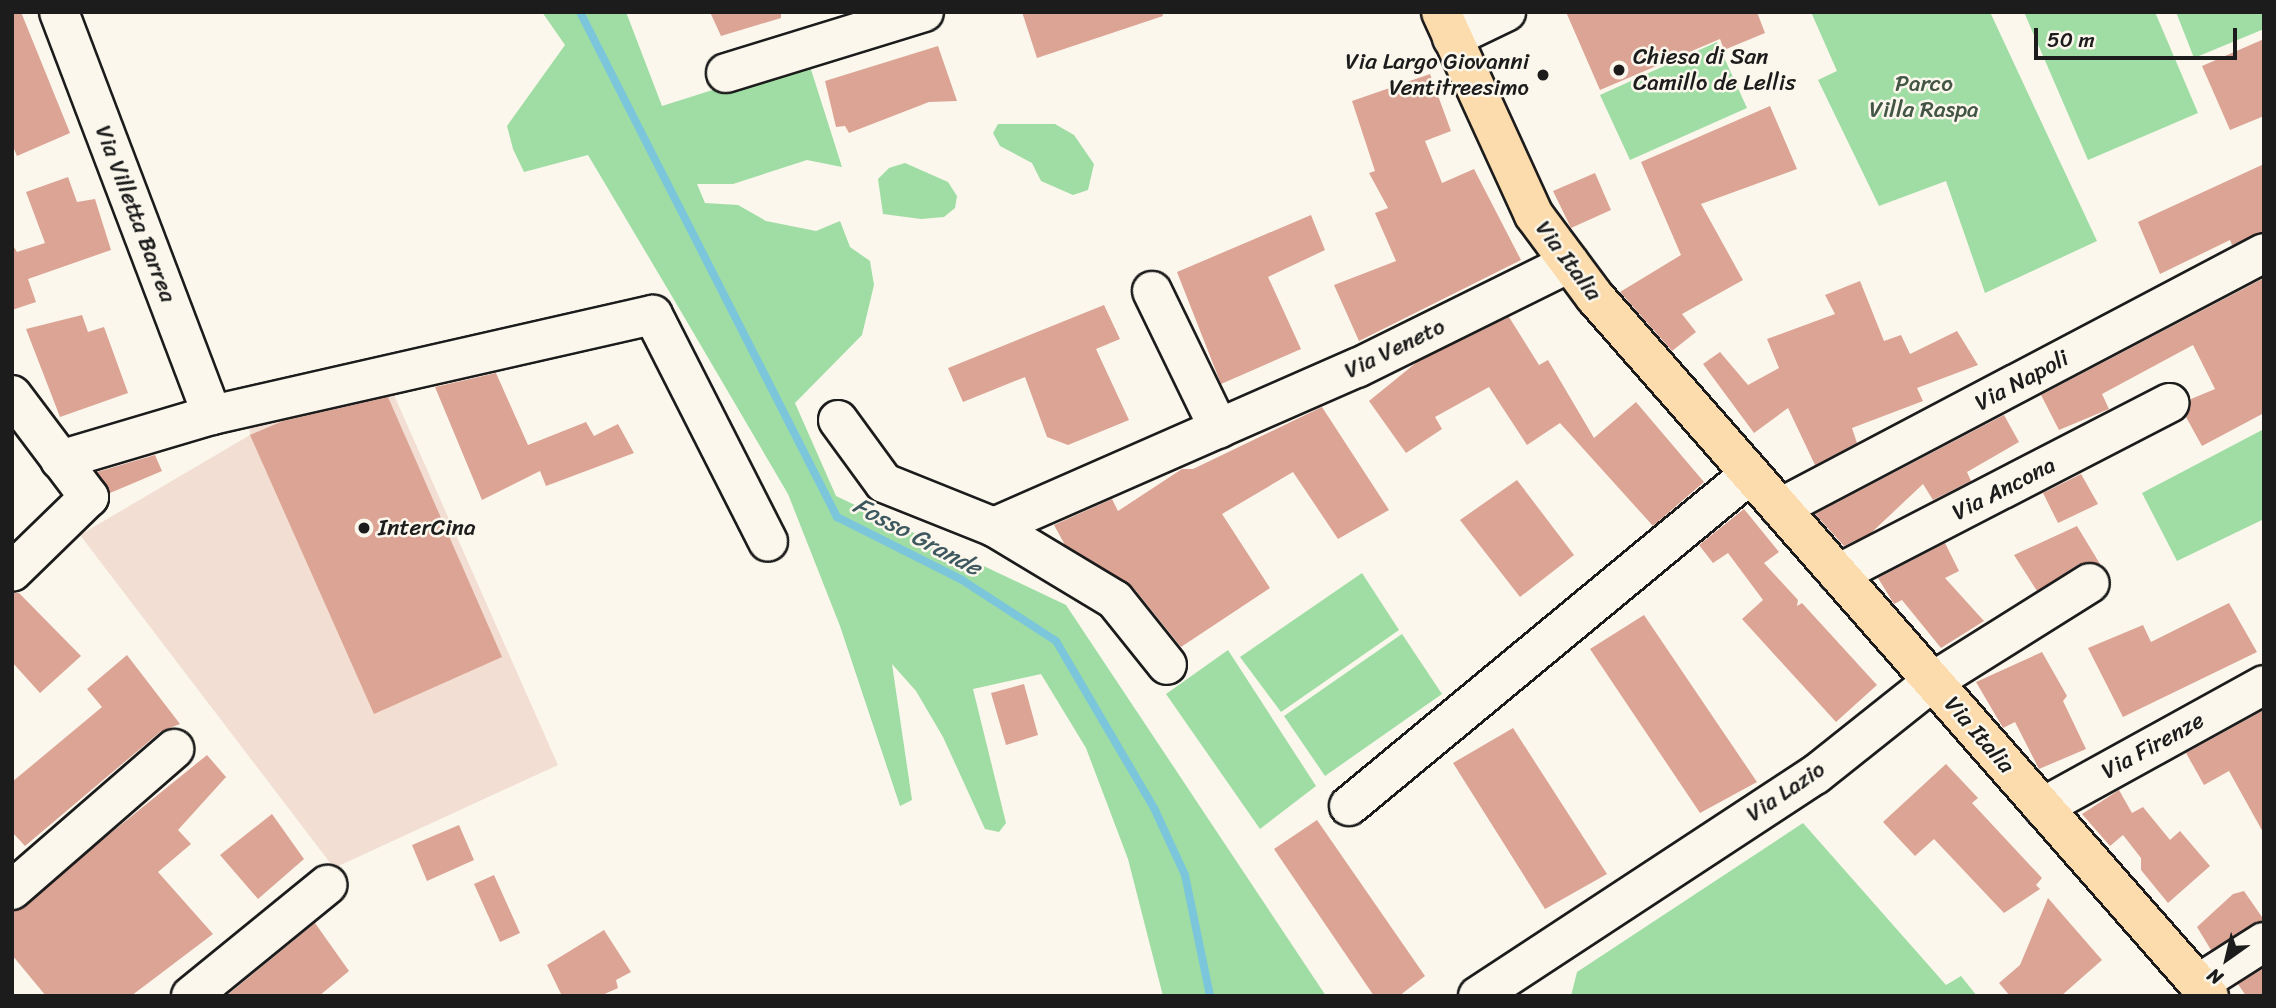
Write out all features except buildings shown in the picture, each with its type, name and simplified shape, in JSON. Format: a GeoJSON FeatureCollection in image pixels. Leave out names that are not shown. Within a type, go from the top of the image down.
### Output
{"type":"FeatureCollection","features":[{"type":"Feature","properties":{"kind":"main road","name":"Via Italia"},"geometry":{"type":"LineString","coordinates":[[1447,25],[1508,167],[1534,215],[1569,263],[1750,474],[2204,990]]}},
{"type":"Feature","properties":{"kind":"street","name":"Via Villetta Barrea"},"geometry":{"type":"LineString","coordinates":[[59,12],[212,415]]}},
{"type":"Feature","properties":{"kind":"street"},"geometry":{"type":"LineString","coordinates":[[726,73],[923,12]]}},
{"type":"Feature","properties":{"kind":"street"},"geometry":{"type":"LineString","coordinates":[[1447,25],[1506,12]]}},
{"type":"Feature","properties":{"kind":"street","name":"Via Napoli"},"geometry":{"type":"LineString","coordinates":[[1780,508],[2264,253]]}},
{"type":"Feature","properties":{"kind":"street","name":"Via Veneto"},"geometry":{"type":"LineString","coordinates":[[994,527],[1357,369],[1569,263]]}},
{"type":"Feature","properties":{"kind":"street"},"geometry":{"type":"LineString","coordinates":[[1152,291],[1219,429]]}},
{"type":"Feature","properties":{"kind":"street"},"geometry":{"type":"LineString","coordinates":[[60,460],[212,415],[653,315],[768,542]]}},
{"type":"Feature","properties":{"kind":"street"},"geometry":{"type":"LineString","coordinates":[[12,395],[89,497],[12,572]]}},
{"type":"Feature","properties":{"kind":"street","name":"Via Ancona"},"geometry":{"type":"LineString","coordinates":[[1838,574],[2170,403]]}},
{"type":"Feature","properties":{"kind":"street"},"geometry":{"type":"LineString","coordinates":[[838,420],[884,483],[994,527],[1115,600],[1167,665]]}},
{"type":"Feature","properties":{"kind":"street"},"geometry":{"type":"LineString","coordinates":[[1349,806],[1750,474]]}},
{"type":"Feature","properties":{"kind":"street","name":"Via Lazio"},"geometry":{"type":"LineString","coordinates":[[1478,996],[1815,775],[1933,682],[2090,583]]}},
{"type":"Feature","properties":{"kind":"street","name":"Via Firenze"},"geometry":{"type":"LineString","coordinates":[[2043,807],[2264,685]]}},
{"type":"Feature","properties":{"kind":"street"},"geometry":{"type":"LineString","coordinates":[[12,890],[174,749]]}},
{"type":"Feature","properties":{"kind":"street"},"geometry":{"type":"LineString","coordinates":[[191,996],[327,885]]}},
{"type":"Feature","properties":{"kind":"street"},"geometry":{"type":"LineString","coordinates":[[2204,990],[2264,942]]}},
{"type":"Feature","properties":{"kind":"shaded area"},"geometry":{"type":"Polygon","coordinates":[[[386,377],[558,765],[334,868],[80,535],[250,435],[249,420],[386,377]]]}},
{"type":"Feature","properties":{"kind":"green space"},"geometry":{"type":"Polygon","coordinates":[[[542,12],[626,12],[662,106],[808,60],[842,167],[807,160],[733,184],[697,184],[705,203],[738,205],[766,221],[816,231],[840,221],[850,247],[870,261],[874,285],[862,335],[795,403],[836,496],[1066,605],[1326,996],[1163,996],[1128,859],[1086,748],[1041,674],[973,689],[1006,823],[999,832],[985,829],[943,737],[916,691],[892,664],[912,800],[900,806],[840,626],[788,494],[673,298],[588,155],[524,172],[513,149],[507,126],[565,45],[542,12]]]}},
{"type":"Feature","properties":{"kind":"green space","name":"Parco Villa Raspa"},"geometry":{"type":"Polygon","coordinates":[[[1811,12],[1990,12],[2097,241],[1985,293],[1946,181],[1879,206],[1818,80],[1837,71],[1811,12]]]}},
{"type":"Feature","properties":{"kind":"green space"},"geometry":{"type":"Polygon","coordinates":[[[2024,12],[2155,12],[2198,113],[2088,160],[2024,12]]]}},
{"type":"Feature","properties":{"kind":"green space"},"geometry":{"type":"Polygon","coordinates":[[[2176,12],[2264,12],[2264,29],[2194,58],[2176,12]]]}},
{"type":"Feature","properties":{"kind":"green space"},"geometry":{"type":"Polygon","coordinates":[[[1717,42],[1747,108],[1630,160],[1600,95],[1717,42]]]}},
{"type":"Feature","properties":{"kind":"green space"},"geometry":{"type":"Polygon","coordinates":[[[998,124],[1055,124],[1074,135],[1094,164],[1088,190],[1073,195],[1041,181],[1032,163],[1000,146],[993,133],[998,124]]]}},
{"type":"Feature","properties":{"kind":"green space"},"geometry":{"type":"Polygon","coordinates":[[[905,163],[948,182],[957,196],[955,208],[944,217],[921,219],[883,214],[878,179],[889,168],[905,163]]]}},
{"type":"Feature","properties":{"kind":"green space"},"geometry":{"type":"Polygon","coordinates":[[[2264,429],[2264,519],[2177,561],[2142,493],[2264,429]]]}},
{"type":"Feature","properties":{"kind":"green space"},"geometry":{"type":"Polygon","coordinates":[[[1362,573],[1399,630],[1281,712],[1240,657],[1362,573]]]}},
{"type":"Feature","properties":{"kind":"green space"},"geometry":{"type":"Polygon","coordinates":[[[1402,634],[1442,694],[1325,776],[1284,716],[1402,634]]]}},
{"type":"Feature","properties":{"kind":"green space"},"geometry":{"type":"Polygon","coordinates":[[[1228,650],[1316,786],[1260,829],[1166,694],[1228,650]]]}},
{"type":"Feature","properties":{"kind":"green space"},"geometry":{"type":"Polygon","coordinates":[[[1803,823],[1946,985],[1961,976],[1977,996],[1571,996],[1577,972],[1803,823]]]}},
{"type":"Feature","properties":{"kind":"waterway","name":"Fosso Grande"},"geometry":{"type":"LineString","coordinates":[[580,12],[837,517],[962,580],[1056,641],[1154,808],[1185,875],[1210,996]]}},
{"type":"Feature","properties":{"kind":"place","name":"Chiesa di San Camillo de Lellis"},"geometry":{"type":"Point","coordinates":[1619,70]}},
{"type":"Feature","properties":{"kind":"place","name":"Via Largo Giovanni Ventitreesimo"},"geometry":{"type":"Point","coordinates":[1543,75]}},
{"type":"Feature","properties":{"kind":"place","name":"InterCina"},"geometry":{"type":"Point","coordinates":[364,528]}}]}
